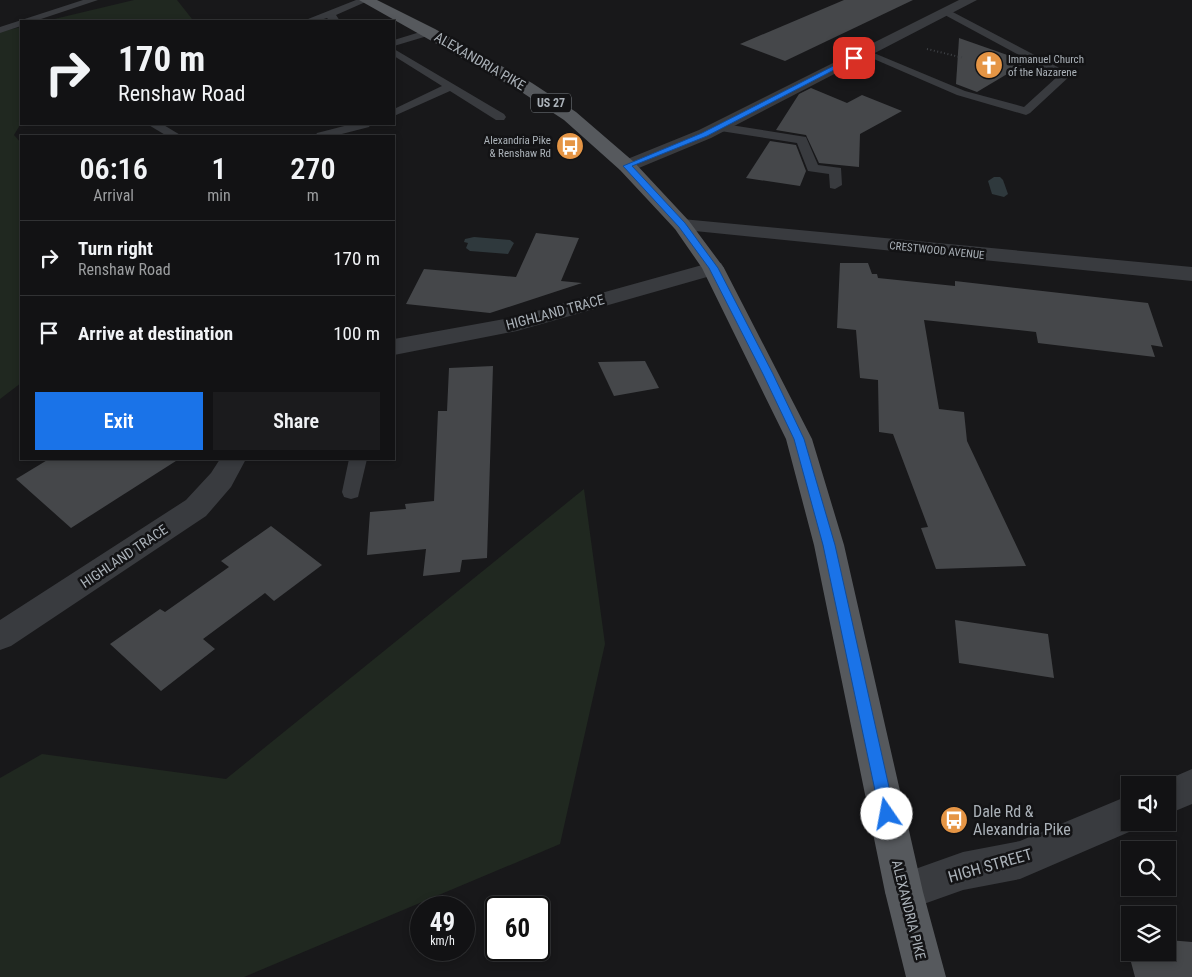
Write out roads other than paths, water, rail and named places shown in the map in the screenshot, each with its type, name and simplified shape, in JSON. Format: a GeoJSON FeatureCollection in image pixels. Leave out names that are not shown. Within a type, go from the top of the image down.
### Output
{"type":"FeatureCollection","features":[{"type":"Feature","properties":{"kind":"main road","name":"ALEXANDRIA PIKE"},"geometry":{"type":"LineString","coordinates":[[366,0],[430,32],[526,87],[570,116],[627,166],[682,225],[713,268],[768,374],[799,439],[829,545],[904,892],[926,977]]}},
{"type":"Feature","properties":{"kind":"street"},"geometry":{"type":"LineString","coordinates":[[627,166],[646,160],[718,127],[970,0]]}},
{"type":"Feature","properties":{"kind":"street","name":"CRESTWOOD AVENUE"},"geometry":{"type":"LineString","coordinates":[[682,225],[1192,274]]}},
{"type":"Feature","properties":{"kind":"street","name":"HIGHLAND TRACE"},"geometry":{"type":"LineString","coordinates":[[395,347],[516,324],[713,268]]}},
{"type":"Feature","properties":{"kind":"street","name":"HIGHLAND TRACE"},"geometry":{"type":"LineString","coordinates":[[0,637],[196,508],[221,480],[232,460]]}},
{"type":"Feature","properties":{"kind":"street"},"geometry":{"type":"LineString","coordinates":[[1176,793],[1192,786]]}},
{"type":"Feature","properties":{"kind":"street","name":"HIGH STREET"},"geometry":{"type":"LineString","coordinates":[[904,892],[963,872],[1020,860],[1121,817]]}},
{"type":"Feature","properties":{"kind":"lane"},"geometry":{"type":"LineString","coordinates":[[28,20],[93,0]]}},
{"type":"Feature","properties":{"kind":"lane"},"geometry":{"type":"LineString","coordinates":[[314,20],[333,17],[366,0]]}},
{"type":"Feature","properties":{"kind":"lane"},"geometry":{"type":"LineString","coordinates":[[865,53],[961,93],[1026,111],[1065,76],[947,12]]}},
{"type":"Feature","properties":{"kind":"lane"},"geometry":{"type":"LineString","coordinates":[[0,30],[20,23]]}},
{"type":"Feature","properties":{"kind":"lane"},"geometry":{"type":"LineString","coordinates":[[395,43],[430,32]]}},
{"type":"Feature","properties":{"kind":"lane"},"geometry":{"type":"LineString","coordinates":[[395,53],[500,117]]}},
{"type":"Feature","properties":{"kind":"lane"},"geometry":{"type":"LineString","coordinates":[[395,113],[450,87]]}},
{"type":"Feature","properties":{"kind":"lane"},"geometry":{"type":"LineString","coordinates":[[155,125],[174,135]]}},
{"type":"Feature","properties":{"kind":"lane"},"geometry":{"type":"LineString","coordinates":[[325,135],[361,125]]}},
{"type":"Feature","properties":{"kind":"lane"},"geometry":{"type":"LineString","coordinates":[[718,127],[802,140],[813,168],[836,170],[836,185]]}},
{"type":"Feature","properties":{"kind":"lane"},"geometry":{"type":"LineString","coordinates":[[351,492],[358,460]]}},
{"type":"Feature","properties":{"kind":"place","name":"Immanuel Church of the Nazarene"},"geometry":{"type":"Point","coordinates":[989,65]}},
{"type":"Feature","properties":{"kind":"place","name":"Alexandria Pike & Renshaw Rd"},"geometry":{"type":"Point","coordinates":[570,146]}},
{"type":"Feature","properties":{"kind":"place","name":"Dale Rd & Alexandria Pike"},"geometry":{"type":"Point","coordinates":[954,820]}}]}
